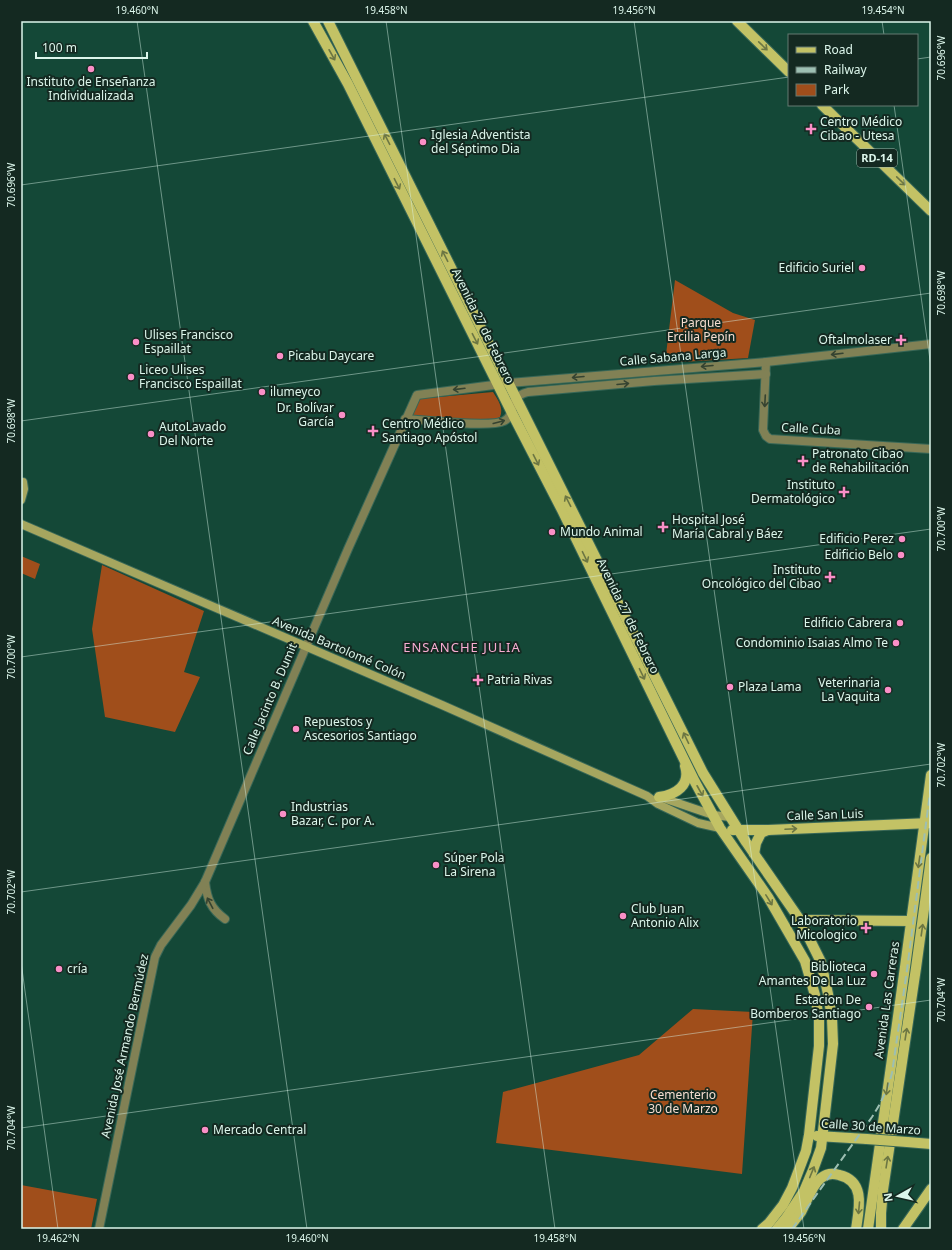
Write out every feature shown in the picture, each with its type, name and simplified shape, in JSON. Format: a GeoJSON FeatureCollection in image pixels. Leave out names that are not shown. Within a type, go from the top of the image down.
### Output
{"type":"FeatureCollection","features":[{"type":"Feature","properties":{"kind":"main road","name":"Avenida 27 de Febrero"},"geometry":{"type":"LineString","coordinates":[[313,21],[348,84],[562,510],[683,758],[720,828],[768,897],[792,936],[810,974],[819,1019],[819,1046],[806,1151],[792,1188],[783,1205],[762,1229]]}},
{"type":"Feature","properties":{"kind":"main road","name":"Avenida 27 de Febrero"},"geometry":{"type":"LineString","coordinates":[[328,21],[703,773],[738,830],[800,920],[821,962],[832,1018],[833,1044],[822,1137],[813,1170],[804,1191],[777,1229]]}},
{"type":"Feature","properties":{"kind":"main road"},"geometry":{"type":"LineString","coordinates":[[737,21],[788,71]]}},
{"type":"Feature","properties":{"kind":"main road","name":"RD-14"},"geometry":{"type":"LineString","coordinates":[[823,106],[931,211]]}},
{"type":"Feature","properties":{"kind":"main road"},"geometry":{"type":"LineString","coordinates":[[21,500],[24,489],[23,482]]}},
{"type":"Feature","properties":{"kind":"main road","name":"Avenida Bartolomé Colón"},"geometry":{"type":"LineString","coordinates":[[21,524],[647,796],[658,804],[698,823],[720,828]]}},
{"type":"Feature","properties":{"kind":"main road"},"geometry":{"type":"LineString","coordinates":[[659,797],[668,796],[678,792],[685,782],[686,769],[683,758]]}},
{"type":"Feature","properties":{"kind":"main road","name":"Avenida Las Carreras"},"geometry":{"type":"LineString","coordinates":[[867,1227],[911,921],[928,823],[931,775]]}},
{"type":"Feature","properties":{"kind":"main road","name":"Avenida Bartolomé Colón"},"geometry":{"type":"LineString","coordinates":[[647,796],[659,797],[713,815],[730,817]]}},
{"type":"Feature","properties":{"kind":"main road","name":"Calle San Luis"},"geometry":{"type":"LineString","coordinates":[[720,828],[738,830],[768,830],[928,823]]}},
{"type":"Feature","properties":{"kind":"main road"},"geometry":{"type":"LineString","coordinates":[[754,854],[756,843],[761,833],[768,830]]}},
{"type":"Feature","properties":{"kind":"main road","name":"Avenida Las Carreras"},"geometry":{"type":"LineString","coordinates":[[881,1229],[883,1190],[931,858]]}},
{"type":"Feature","properties":{"kind":"main road"},"geometry":{"type":"LineString","coordinates":[[800,920],[911,921]]}},
{"type":"Feature","properties":{"kind":"main road","name":"Calle 30 de Marzo"},"geometry":{"type":"LineString","coordinates":[[809,1135],[931,1144]]}},
{"type":"Feature","properties":{"kind":"main road"},"geometry":{"type":"LineString","coordinates":[[788,1229],[800,1213],[820,1178],[833,1174],[846,1177],[857,1190],[860,1199],[856,1229]]}},
{"type":"Feature","properties":{"kind":"main road"},"geometry":{"type":"LineString","coordinates":[[903,1229],[931,1190]]}},
{"type":"Feature","properties":{"kind":"street","name":"Calle Sabana Larga"},"geometry":{"type":"LineString","coordinates":[[417,395],[509,383],[766,362],[931,344]]}},
{"type":"Feature","properties":{"kind":"street","name":"Calle Cuba"},"geometry":{"type":"LineString","coordinates":[[766,362],[763,430],[766,436],[770,438],[931,449]]}},
{"type":"Feature","properties":{"kind":"street","name":"Calle Sabana Larga"},"geometry":{"type":"LineString","coordinates":[[516,398],[525,393],[532,392],[654,381],[766,374]]}},
{"type":"Feature","properties":{"kind":"street","name":"Calle Jacinto B. Dumit"},"geometry":{"type":"LineString","coordinates":[[205,882],[405,419],[417,395]]}},
{"type":"Feature","properties":{"kind":"street"},"geometry":{"type":"LineString","coordinates":[[405,419],[487,424],[502,422],[512,413],[512,407],[516,398]]}},
{"type":"Feature","properties":{"kind":"street"},"geometry":{"type":"LineString","coordinates":[[205,882],[207,897],[210,905],[225,919]]}},
{"type":"Feature","properties":{"kind":"street","name":"Avenida José Armando Bermúdez"},"geometry":{"type":"LineString","coordinates":[[99,1229],[155,957],[161,945],[192,905],[205,882]]}},
{"type":"Feature","properties":{"kind":"green space","name":"Parque Ercilia Pepín"},"geometry":{"type":"Polygon","coordinates":[[[675,280],[733,313],[755,320],[748,358],[665,363],[675,280]]]}},
{"type":"Feature","properties":{"kind":"green space"},"geometry":{"type":"Polygon","coordinates":[[[493,392],[500,404],[501,414],[500,417],[493,420],[409,418],[417,399],[493,392]]]}},
{"type":"Feature","properties":{"kind":"green space"},"geometry":{"type":"Polygon","coordinates":[[[21,556],[40,564],[35,579],[21,573],[21,556]]]}},
{"type":"Feature","properties":{"kind":"green space"},"geometry":{"type":"Polygon","coordinates":[[[102,565],[204,611],[184,672],[200,677],[175,732],[105,717],[92,629],[102,565]]]}},
{"type":"Feature","properties":{"kind":"green space","name":"Cementerio 30 de Marzo"},"geometry":{"type":"Polygon","coordinates":[[[693,1009],[753,1012],[742,1174],[496,1143],[503,1092],[639,1055],[693,1009]]]}},
{"type":"Feature","properties":{"kind":"green space"},"geometry":{"type":"Polygon","coordinates":[[[21,1185],[97,1199],[91,1229],[21,1229],[21,1185]]]}},
{"type":"Feature","properties":{"kind":"railway"},"geometry":{"type":"LineString","coordinates":[[792,1229],[872,1117],[884,1096],[892,1073],[931,785]]}},
{"type":"Feature","properties":{"kind":"place","name":"Instituto de Enseñanza Individualizada"},"geometry":{"type":"Point","coordinates":[91,69]}},
{"type":"Feature","properties":{"kind":"place","name":"Centro Médico Cibao - Utesa"},"geometry":{"type":"Point","coordinates":[811,129]}},
{"type":"Feature","properties":{"kind":"place","name":"Iglesia Adventista del Séptimo Dia"},"geometry":{"type":"Point","coordinates":[423,142]}},
{"type":"Feature","properties":{"kind":"place","name":"Edificio Suriel"},"geometry":{"type":"Point","coordinates":[862,268]}},
{"type":"Feature","properties":{"kind":"place","name":"Oftalmolaser"},"geometry":{"type":"Point","coordinates":[901,340]}},
{"type":"Feature","properties":{"kind":"place","name":"Ulises Francisco Espaillat"},"geometry":{"type":"Point","coordinates":[136,342]}},
{"type":"Feature","properties":{"kind":"place","name":"Picabu Daycare"},"geometry":{"type":"Point","coordinates":[280,356]}},
{"type":"Feature","properties":{"kind":"place","name":"Liceo Ulises Francisco Espaillat"},"geometry":{"type":"Point","coordinates":[131,377]}},
{"type":"Feature","properties":{"kind":"place","name":"ilumeyco"},"geometry":{"type":"Point","coordinates":[262,392]}},
{"type":"Feature","properties":{"kind":"place","name":"Dr. Bolívar García"},"geometry":{"type":"Point","coordinates":[342,415]}},
{"type":"Feature","properties":{"kind":"place","name":"Centro Médico Santiago Apóstol"},"geometry":{"type":"Point","coordinates":[373,431]}},
{"type":"Feature","properties":{"kind":"place","name":"AutoLavado Del Norte"},"geometry":{"type":"Point","coordinates":[151,434]}},
{"type":"Feature","properties":{"kind":"place","name":"Patronato Cibao de Rehabilitación"},"geometry":{"type":"Point","coordinates":[803,461]}},
{"type":"Feature","properties":{"kind":"place","name":"Instituto Dermatológico"},"geometry":{"type":"Point","coordinates":[844,492]}},
{"type":"Feature","properties":{"kind":"place","name":"Hospital José María Cabral y Báez"},"geometry":{"type":"Point","coordinates":[663,527]}},
{"type":"Feature","properties":{"kind":"place","name":"Mundo Animal"},"geometry":{"type":"Point","coordinates":[552,532]}},
{"type":"Feature","properties":{"kind":"place","name":"Edificio Perez"},"geometry":{"type":"Point","coordinates":[902,539]}},
{"type":"Feature","properties":{"kind":"place","name":"Edificio Belo"},"geometry":{"type":"Point","coordinates":[901,555]}},
{"type":"Feature","properties":{"kind":"place","name":"Instituto Oncológico del Cibao"},"geometry":{"type":"Point","coordinates":[830,577]}},
{"type":"Feature","properties":{"kind":"place","name":"Edificio Cabrera"},"geometry":{"type":"Point","coordinates":[900,623]}},
{"type":"Feature","properties":{"kind":"place","name":"Condominio Isaias Almo Te"},"geometry":{"type":"Point","coordinates":[896,643]}},
{"type":"Feature","properties":{"kind":"place","name":"Patria Rivas"},"geometry":{"type":"Point","coordinates":[478,680]}},
{"type":"Feature","properties":{"kind":"place","name":"Plaza Lama"},"geometry":{"type":"Point","coordinates":[730,687]}},
{"type":"Feature","properties":{"kind":"place","name":"Veterinaria La Vaquita"},"geometry":{"type":"Point","coordinates":[888,690]}},
{"type":"Feature","properties":{"kind":"place","name":"Repuestos y Ascesorios Santiago"},"geometry":{"type":"Point","coordinates":[296,729]}},
{"type":"Feature","properties":{"kind":"place","name":"Industrias Bazar, C. por A."},"geometry":{"type":"Point","coordinates":[283,814]}},
{"type":"Feature","properties":{"kind":"place","name":"Súper Pola La Sirena"},"geometry":{"type":"Point","coordinates":[436,865]}},
{"type":"Feature","properties":{"kind":"place","name":"Club Juan Antonio Alix"},"geometry":{"type":"Point","coordinates":[623,916]}},
{"type":"Feature","properties":{"kind":"place","name":"Laboratorio Micologico"},"geometry":{"type":"Point","coordinates":[866,928]}},
{"type":"Feature","properties":{"kind":"place","name":"cría"},"geometry":{"type":"Point","coordinates":[59,969]}},
{"type":"Feature","properties":{"kind":"place","name":"Biblioteca Amantes De La Luz"},"geometry":{"type":"Point","coordinates":[874,974]}},
{"type":"Feature","properties":{"kind":"place","name":"Estacion De Bomberos Santiago"},"geometry":{"type":"Point","coordinates":[869,1007]}},
{"type":"Feature","properties":{"kind":"place","name":"Mercado Central"},"geometry":{"type":"Point","coordinates":[205,1130]}},
{"type":"Feature","properties":{"kind":"district","name":"ENSANCHE JULIA"},"geometry":{"type":"Point","coordinates":[462,647]}}]}
